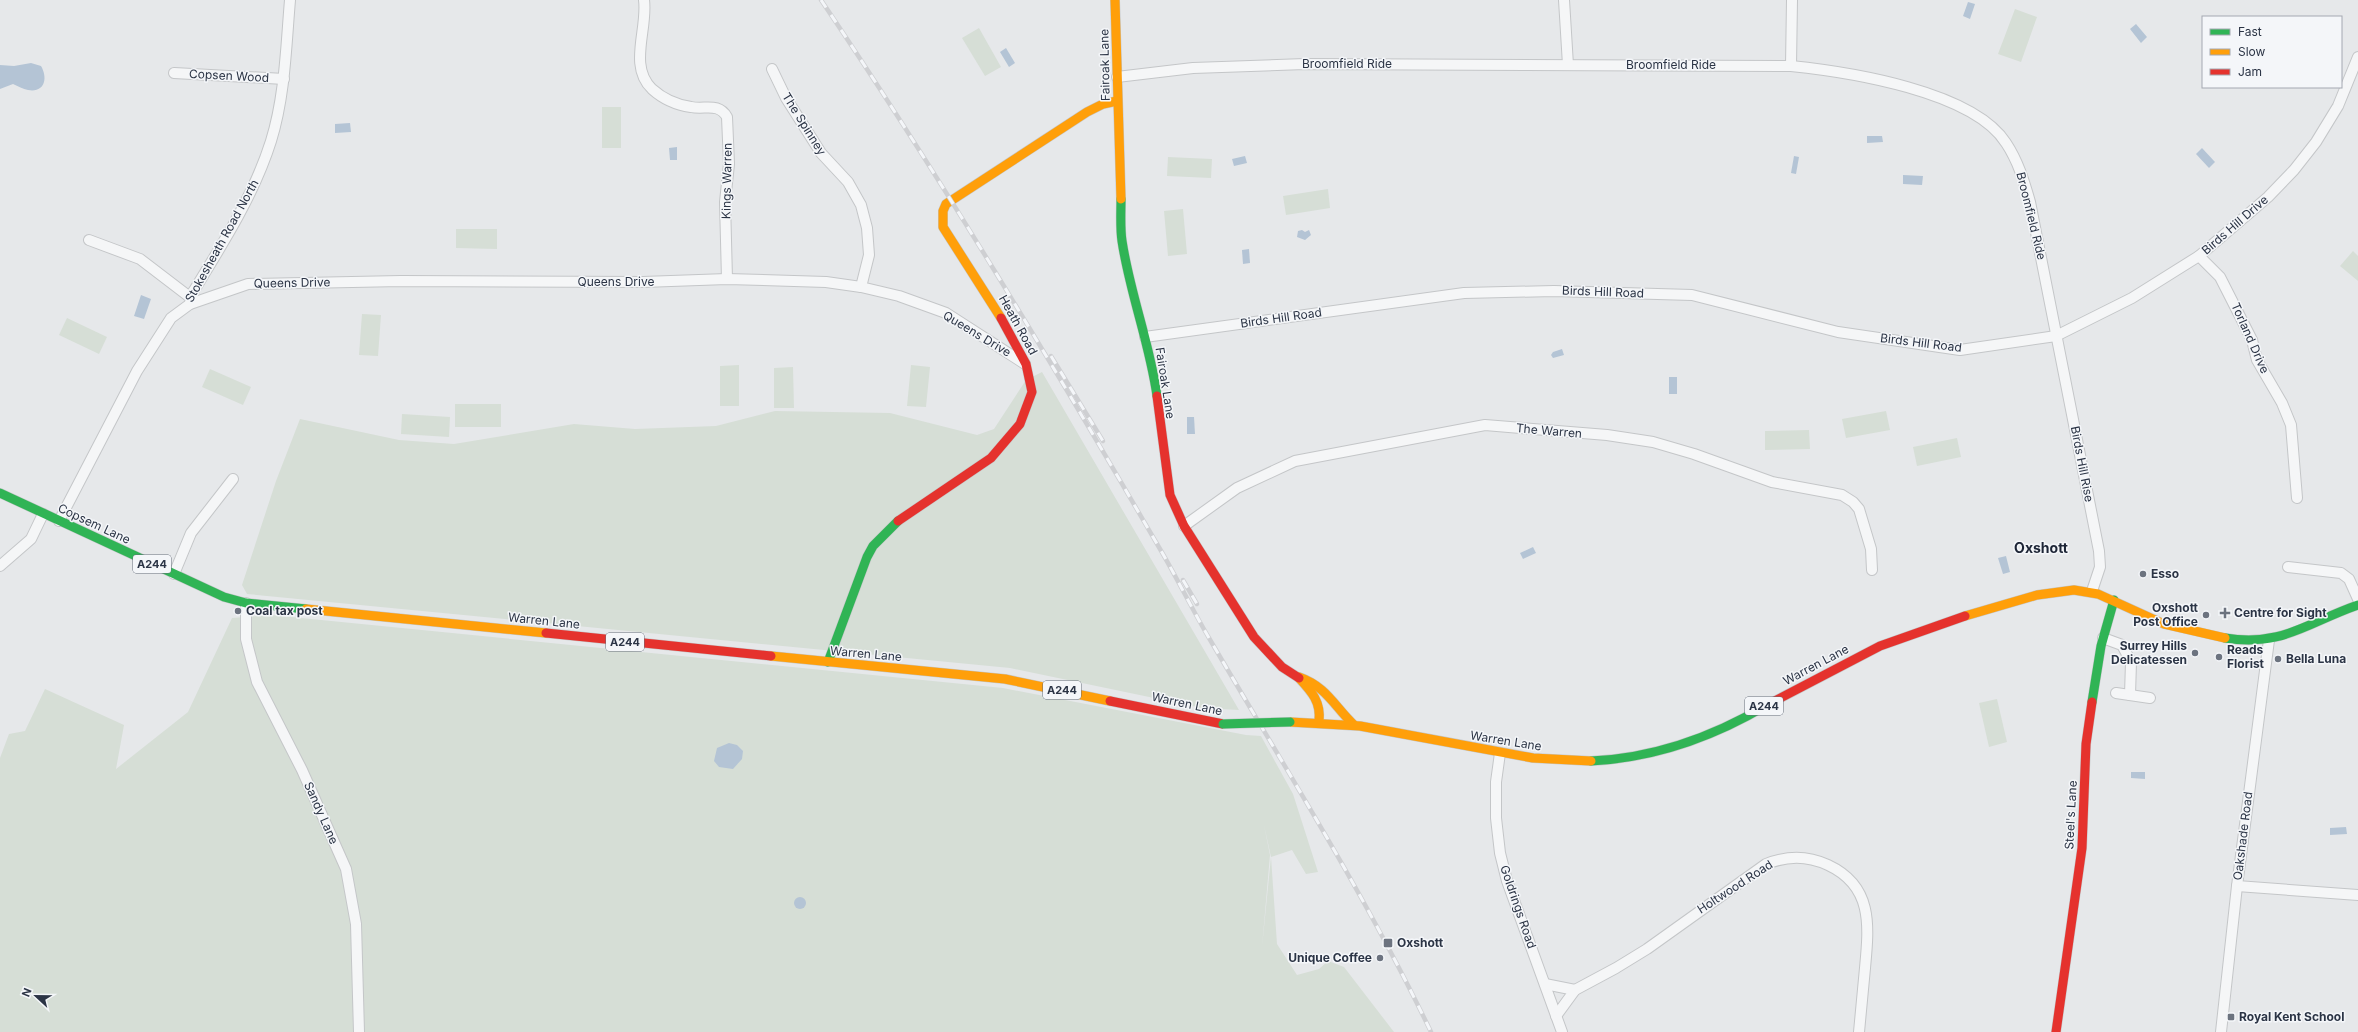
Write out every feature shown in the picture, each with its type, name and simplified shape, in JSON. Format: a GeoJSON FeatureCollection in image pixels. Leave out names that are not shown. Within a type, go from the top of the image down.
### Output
{"type":"FeatureCollection","features":[{"type":"Feature","properties":{"kind":"main road","name":"Fairoak Lane"},"geometry":{"type":"LineString","coordinates":[[1115,0],[1122,240],[1126,267],[1152,362],[1170,495],[1184,526],[1254,637],[1282,667],[1297,676],[1314,694],[1318,702],[1319,721]]}},
{"type":"Feature","properties":{"kind":"main road","name":"Heath Road"},"geometry":{"type":"LineString","coordinates":[[828,662],[867,557],[881,535],[891,526],[991,458],[1020,424],[1028,407],[1032,392],[1026,364],[994,305],[943,227],[943,212],[946,204],[1087,112],[1103,104],[1117,101]]}},
{"type":"Feature","properties":{"kind":"main road","name":"Copsem Lane"},"geometry":{"type":"LineString","coordinates":[[0,493],[224,597],[246,603]]}},
{"type":"Feature","properties":{"kind":"main road","name":"Warren Lane"},"geometry":{"type":"LineString","coordinates":[[246,603],[1005,679],[1223,724],[1319,721],[1354,725],[1500,753],[1571,761],[1598,760],[1674,747],[1709,736],[1850,660],[1894,640],[2034,594],[2078,589],[2092,591]]}},
{"type":"Feature","properties":{"kind":"main road","name":"A244"},"geometry":{"type":"LineString","coordinates":[[2092,591],[2114,600],[2144,616],[2172,626],[2230,639],[2269,640],[2358,604]]}},
{"type":"Feature","properties":{"kind":"main road","name":"Steel's Lane"},"geometry":{"type":"LineString","coordinates":[[2056,1032],[2082,848],[2086,744],[2103,638],[2114,600]]}},
{"type":"Feature","properties":{"kind":"main road"},"geometry":{"type":"LineString","coordinates":[[1297,676],[1320,685],[1344,716],[1354,725]]}},
{"type":"Feature","properties":{"kind":"street","name":"Stokesheath Road North"},"geometry":{"type":"LineString","coordinates":[[59,521],[150,348],[171,318],[191,301],[257,177],[271,141],[284,79],[290,0]]}},
{"type":"Feature","properties":{"kind":"street","name":"Kings Warren"},"geometry":{"type":"LineString","coordinates":[[644,0],[645,22],[639,61],[643,75],[651,88],[663,97],[679,105],[692,108],[717,107],[723,110],[727,117],[729,164],[725,202],[727,279]]}},
{"type":"Feature","properties":{"kind":"street"},"geometry":{"type":"LineString","coordinates":[[1564,0],[1568,65]]}},
{"type":"Feature","properties":{"kind":"street"},"geometry":{"type":"LineString","coordinates":[[1791,66],[1792,0]]}},
{"type":"Feature","properties":{"kind":"street","name":"Birds Hill Drive"},"geometry":{"type":"LineString","coordinates":[[2056,336],[2132,298],[2199,256],[2268,197],[2294,170],[2316,142],[2338,106],[2358,57]]}},
{"type":"Feature","properties":{"kind":"street","name":"Broomfield Ride"},"geometry":{"type":"LineString","coordinates":[[1117,77],[1193,68],[1269,65],[1791,66],[1830,70],[1900,85],[1956,104],[1976,114],[1994,128],[2006,142],[2020,169],[2032,210],[2056,336]]}},
{"type":"Feature","properties":{"kind":"street","name":"The Spinney"},"geometry":{"type":"LineString","coordinates":[[772,69],[786,98],[821,153],[848,182],[861,205],[867,228],[868,255],[861,287]]}},
{"type":"Feature","properties":{"kind":"street","name":"Copsen Wood"},"geometry":{"type":"LineString","coordinates":[[174,73],[284,79]]}},
{"type":"Feature","properties":{"kind":"street"},"geometry":{"type":"LineString","coordinates":[[89,240],[140,259],[191,301]]}},
{"type":"Feature","properties":{"kind":"street","name":"Torland Drive"},"geometry":{"type":"LineString","coordinates":[[2199,256],[2220,277],[2252,340],[2257,360],[2282,403],[2291,426],[2297,498]]}},
{"type":"Feature","properties":{"kind":"street","name":"Queens Drive"},"geometry":{"type":"LineString","coordinates":[[191,301],[248,284],[264,282],[643,282],[727,279],[826,282],[861,287],[899,296],[946,313],[1026,364]]}},
{"type":"Feature","properties":{"kind":"street","name":"Birds Hill Road"},"geometry":{"type":"LineString","coordinates":[[1145,337],[1464,293],[1554,291],[1692,295],[1838,332],[1960,350],[2056,336]]}},
{"type":"Feature","properties":{"kind":"street","name":"Birds Hill Rise"},"geometry":{"type":"LineString","coordinates":[[2056,336],[2100,559],[2092,591]]}},
{"type":"Feature","properties":{"kind":"street","name":"The Warren"},"geometry":{"type":"LineString","coordinates":[[1184,526],[1237,488],[1295,461],[1485,425],[1607,436],[1653,442],[1694,454],[1772,482],[1842,495],[1853,502],[1859,509],[1871,549],[1872,570]]}},
{"type":"Feature","properties":{"kind":"street"},"geometry":{"type":"LineString","coordinates":[[174,574],[191,533],[233,479]]}},
{"type":"Feature","properties":{"kind":"street"},"geometry":{"type":"LineString","coordinates":[[0,566],[31,539],[43,514]]}},
{"type":"Feature","properties":{"kind":"street"},"geometry":{"type":"LineString","coordinates":[[2288,567],[2340,573],[2349,578],[2358,599]]}},
{"type":"Feature","properties":{"kind":"street","name":"Sandy Lane"},"geometry":{"type":"LineString","coordinates":[[246,603],[246,639],[257,682],[302,770],[346,869],[356,924],[359,1032]]}},
{"type":"Feature","properties":{"kind":"street"},"geometry":{"type":"LineString","coordinates":[[2103,638],[2122,645],[2131,662],[2130,695]]}},
{"type":"Feature","properties":{"kind":"street","name":"Oakshade Road"},"geometry":{"type":"LineString","coordinates":[[2221,1032],[2237,886],[2269,640]]}},
{"type":"Feature","properties":{"kind":"street"},"geometry":{"type":"LineString","coordinates":[[2116,693],[2150,698]]}},
{"type":"Feature","properties":{"kind":"street","name":"Goldrings Road"},"geometry":{"type":"LineString","coordinates":[[1500,753],[1496,790],[1500,853],[1507,881],[1562,1032]]}},
{"type":"Feature","properties":{"kind":"street","name":"Holtwood Road"},"geometry":{"type":"LineString","coordinates":[[1556,1016],[1575,990],[1616,968],[1647,948],[1766,864],[1787,857],[1806,858],[1823,863],[1839,871],[1851,880],[1863,898],[1868,930],[1859,1032]]}},
{"type":"Feature","properties":{"kind":"street"},"geometry":{"type":"LineString","coordinates":[[2237,886],[2358,895]]}},
{"type":"Feature","properties":{"kind":"street"},"geometry":{"type":"LineString","coordinates":[[1545,984],[1575,990]]}},
{"type":"Feature","properties":{"kind":"shaded area"},"geometry":{"type":"Polygon","coordinates":[[[2015,9],[2037,17],[2021,62],[1998,54],[2015,9]]]}},
{"type":"Feature","properties":{"kind":"shaded area"},"geometry":{"type":"Polygon","coordinates":[[[979,28],[1001,67],[985,76],[962,38],[979,28]]]}},
{"type":"Feature","properties":{"kind":"shaded area"},"geometry":{"type":"Polygon","coordinates":[[[602,107],[621,107],[621,148],[602,148],[602,107]]]}},
{"type":"Feature","properties":{"kind":"shaded area"},"geometry":{"type":"Polygon","coordinates":[[[1168,157],[1212,159],[1211,178],[1167,176],[1168,157]]]}},
{"type":"Feature","properties":{"kind":"shaded area"},"geometry":{"type":"Polygon","coordinates":[[[1328,189],[1330,208],[1286,215],[1283,196],[1328,189]]]}},
{"type":"Feature","properties":{"kind":"shaded area"},"geometry":{"type":"Polygon","coordinates":[[[1183,209],[1187,254],[1168,256],[1164,211],[1183,209]]]}},
{"type":"Feature","properties":{"kind":"shaded area"},"geometry":{"type":"Polygon","coordinates":[[[456,229],[497,229],[497,249],[456,248],[456,229]]]}},
{"type":"Feature","properties":{"kind":"shaded area"},"geometry":{"type":"Polygon","coordinates":[[[2353,251],[2358,256],[2358,281],[2340,266],[2353,251]]]}},
{"type":"Feature","properties":{"kind":"shaded area"},"geometry":{"type":"Polygon","coordinates":[[[362,314],[381,315],[378,356],[359,355],[362,314]]]}},
{"type":"Feature","properties":{"kind":"shaded area"},"geometry":{"type":"Polygon","coordinates":[[[67,318],[107,337],[99,354],[59,335],[67,318]]]}},
{"type":"Feature","properties":{"kind":"shaded area"},"geometry":{"type":"Polygon","coordinates":[[[739,365],[739,406],[720,406],[720,366],[739,365]]]}},
{"type":"Feature","properties":{"kind":"shaded area"},"geometry":{"type":"Polygon","coordinates":[[[911,365],[930,367],[926,407],[907,406],[911,365]]]}},
{"type":"Feature","properties":{"kind":"shaded area"},"geometry":{"type":"Polygon","coordinates":[[[793,367],[794,408],[774,408],[774,368],[793,367]]]}},
{"type":"Feature","properties":{"kind":"shaded area"},"geometry":{"type":"Polygon","coordinates":[[[210,369],[251,387],[243,405],[202,387],[210,369]]]}},
{"type":"Feature","properties":{"kind":"shaded area"},"geometry":{"type":"Polygon","coordinates":[[[1042,372],[1239,710],[1202,708],[1010,668],[247,594],[242,585],[276,481],[300,419],[399,440],[454,444],[574,424],[635,429],[716,426],[775,411],[890,413],[977,435],[994,429],[1026,380],[1042,372]]]}},
{"type":"Feature","properties":{"kind":"shaded area"},"geometry":{"type":"Polygon","coordinates":[[[455,404],[501,404],[501,427],[455,427],[455,404]]]}},
{"type":"Feature","properties":{"kind":"shaded area"},"geometry":{"type":"Polygon","coordinates":[[[1886,411],[1890,430],[1846,438],[1842,419],[1886,411]]]}},
{"type":"Feature","properties":{"kind":"shaded area"},"geometry":{"type":"Polygon","coordinates":[[[402,414],[450,417],[449,437],[401,434],[402,414]]]}},
{"type":"Feature","properties":{"kind":"shaded area"},"geometry":{"type":"Polygon","coordinates":[[[1809,430],[1810,449],[1765,450],[1765,431],[1809,430]]]}},
{"type":"Feature","properties":{"kind":"shaded area"},"geometry":{"type":"Polygon","coordinates":[[[1957,438],[1961,457],[1917,466],[1913,447],[1957,438]]]}},
{"type":"Feature","properties":{"kind":"shaded area"},"geometry":{"type":"Polygon","coordinates":[[[271,615],[1003,688],[1246,735],[1261,736],[1293,794],[1318,872],[1306,874],[1292,850],[1271,857],[1277,944],[1297,975],[1319,969],[1328,961],[1344,967],[1394,1032],[0,1032],[0,758],[9,734],[25,731],[45,689],[124,725],[116,769],[188,712],[232,618],[271,615]],[[1264,825],[1270,855],[1262,947],[1271,857],[1264,825]]]}},
{"type":"Feature","properties":{"kind":"shaded area"},"geometry":{"type":"Polygon","coordinates":[[[1997,699],[2007,742],[1989,747],[1979,703],[1997,699]]]}},
{"type":"Feature","properties":{"kind":"water"},"geometry":{"type":"Polygon","coordinates":[[[1968,2],[1975,4],[1970,19],[1963,16],[1968,2]]]}},
{"type":"Feature","properties":{"kind":"water"},"geometry":{"type":"Polygon","coordinates":[[[2136,24],[2147,37],[2141,43],[2130,29],[2136,24]]]}},
{"type":"Feature","properties":{"kind":"water"},"geometry":{"type":"Polygon","coordinates":[[[1006,48],[1015,63],[1009,67],[1000,52],[1006,48]]]}},
{"type":"Feature","properties":{"kind":"water"},"geometry":{"type":"Polygon","coordinates":[[[31,63],[41,66],[44,75],[44,84],[41,87],[34,90],[28,90],[13,84],[0,89],[0,65],[14,66],[31,63]]]}},
{"type":"Feature","properties":{"kind":"water"},"geometry":{"type":"Polygon","coordinates":[[[350,123],[351,132],[335,133],[335,124],[350,123]]]}},
{"type":"Feature","properties":{"kind":"water"},"geometry":{"type":"Polygon","coordinates":[[[1867,136],[1882,136],[1883,142],[1867,143],[1867,136]]]}},
{"type":"Feature","properties":{"kind":"water"},"geometry":{"type":"Polygon","coordinates":[[[677,147],[677,160],[670,160],[669,148],[677,147]]]}},
{"type":"Feature","properties":{"kind":"water"},"geometry":{"type":"Polygon","coordinates":[[[2202,148],[2215,162],[2209,168],[2196,154],[2202,148]]]}},
{"type":"Feature","properties":{"kind":"water"},"geometry":{"type":"Polygon","coordinates":[[[1245,156],[1247,163],[1234,166],[1232,159],[1245,156]]]}},
{"type":"Feature","properties":{"kind":"water"},"geometry":{"type":"Polygon","coordinates":[[[1794,156],[1799,157],[1796,174],[1791,173],[1794,156]]]}},
{"type":"Feature","properties":{"kind":"water"},"geometry":{"type":"Polygon","coordinates":[[[1903,175],[1923,176],[1922,185],[1903,184],[1903,175]]]}},
{"type":"Feature","properties":{"kind":"water"},"geometry":{"type":"Polygon","coordinates":[[[1302,230],[1305,232],[1309,230],[1311,235],[1305,240],[1297,237],[1298,231],[1302,230]]]}},
{"type":"Feature","properties":{"kind":"water"},"geometry":{"type":"Polygon","coordinates":[[[1249,249],[1250,263],[1243,264],[1242,250],[1249,249]]]}},
{"type":"Feature","properties":{"kind":"water"},"geometry":{"type":"Polygon","coordinates":[[[141,295],[151,299],[144,319],[134,316],[141,295]]]}},
{"type":"Feature","properties":{"kind":"water"},"geometry":{"type":"Polygon","coordinates":[[[1562,349],[1564,355],[1553,358],[1551,355],[1553,352],[1562,349]]]}},
{"type":"Feature","properties":{"kind":"water"},"geometry":{"type":"Polygon","coordinates":[[[1669,377],[1677,377],[1677,394],[1669,394],[1669,377]]]}},
{"type":"Feature","properties":{"kind":"water"},"geometry":{"type":"Polygon","coordinates":[[[1187,417],[1194,417],[1195,434],[1187,434],[1187,417]]]}},
{"type":"Feature","properties":{"kind":"water"},"geometry":{"type":"Polygon","coordinates":[[[1533,547],[1536,553],[1523,559],[1520,553],[1533,547]]]}},
{"type":"Feature","properties":{"kind":"water"},"geometry":{"type":"Polygon","coordinates":[[[2006,556],[2010,572],[2003,574],[1998,558],[2006,556]]]}},
{"type":"Feature","properties":{"kind":"water"},"geometry":{"type":"Polygon","coordinates":[[[729,743],[737,745],[743,751],[742,759],[733,769],[719,767],[714,761],[717,748],[729,743]]]}},
{"type":"Feature","properties":{"kind":"water"},"geometry":{"type":"Polygon","coordinates":[[[2131,772],[2145,772],[2145,779],[2131,778],[2131,772]]]}},
{"type":"Feature","properties":{"kind":"water"},"geometry":{"type":"Polygon","coordinates":[[[2346,827],[2347,834],[2330,835],[2330,828],[2346,827]]]}},
{"type":"Feature","properties":{"kind":"water"},"geometry":{"type":"Polygon","coordinates":[[[802,897],[805,898],[805,908],[798,909],[795,908],[794,901],[795,898],[802,897]]]}},
{"type":"Feature","properties":{"kind":"railway"},"geometry":{"type":"LineString","coordinates":[[821,0],[866,67],[953,203],[1078,410],[1380,931],[1431,1032]]}},
{"type":"Feature","properties":{"kind":"railway"},"geometry":{"type":"LineString","coordinates":[[1051,356],[1103,441]]}},
{"type":"Feature","properties":{"kind":"railway"},"geometry":{"type":"LineString","coordinates":[[1183,580],[1197,604]]}},
{"type":"Feature","properties":{"kind":"traffic: fast"},"geometry":{"type":"LineString","coordinates":[[1121,199],[1122,241],[1130,280],[1150,357],[1157,396]]}},
{"type":"Feature","properties":{"kind":"traffic: fast"},"geometry":{"type":"LineString","coordinates":[[0,493],[224,597],[246,603],[306,609]]}},
{"type":"Feature","properties":{"kind":"traffic: fast"},"geometry":{"type":"LineString","coordinates":[[828,662],[867,557],[873,546],[898,521]]}},
{"type":"Feature","properties":{"kind":"traffic: fast"},"geometry":{"type":"LineString","coordinates":[[2092,702],[2101,646],[2114,600]]}},
{"type":"Feature","properties":{"kind":"traffic: fast"},"geometry":{"type":"LineString","coordinates":[[2225,638],[2245,640],[2279,636],[2294,632],[2358,605]]}},
{"type":"Feature","properties":{"kind":"traffic: fast"},"geometry":{"type":"LineString","coordinates":[[1591,761],[1638,755],[1683,744],[1726,727],[1767,705]]}},
{"type":"Feature","properties":{"kind":"traffic: fast"},"geometry":{"type":"LineString","coordinates":[[1223,724],[1290,722]]}},
{"type":"Feature","properties":{"kind":"traffic: slow"},"geometry":{"type":"LineString","coordinates":[[1115,0],[1121,199]]}},
{"type":"Feature","properties":{"kind":"traffic: slow"},"geometry":{"type":"LineString","coordinates":[[1001,318],[943,227],[943,211],[946,204],[1087,112],[1103,104],[1117,101]]}},
{"type":"Feature","properties":{"kind":"traffic: slow"},"geometry":{"type":"LineString","coordinates":[[1965,616],[2037,595],[2074,590],[2098,594],[2164,624],[2225,638]]}},
{"type":"Feature","properties":{"kind":"traffic: slow"},"geometry":{"type":"LineString","coordinates":[[306,609],[546,633]]}},
{"type":"Feature","properties":{"kind":"traffic: slow"},"geometry":{"type":"LineString","coordinates":[[771,656],[1005,679],[1110,701]]}},
{"type":"Feature","properties":{"kind":"traffic: slow"},"geometry":{"type":"LineString","coordinates":[[1299,677],[1317,686],[1354,725]]}},
{"type":"Feature","properties":{"kind":"traffic: slow"},"geometry":{"type":"LineString","coordinates":[[1299,678],[1315,698],[1319,708],[1319,721]]}},
{"type":"Feature","properties":{"kind":"traffic: slow"},"geometry":{"type":"LineString","coordinates":[[1290,722],[1360,726],[1533,758],[1591,761]]}},
{"type":"Feature","properties":{"kind":"traffic: jam"},"geometry":{"type":"LineString","coordinates":[[898,521],[991,458],[1020,424],[1032,392],[1026,364],[1001,318]]}},
{"type":"Feature","properties":{"kind":"traffic: jam"},"geometry":{"type":"LineString","coordinates":[[1157,396],[1170,495],[1184,526],[1254,637],[1282,667],[1299,678]]}},
{"type":"Feature","properties":{"kind":"traffic: jam"},"geometry":{"type":"LineString","coordinates":[[1767,705],[1880,646],[1965,616]]}},
{"type":"Feature","properties":{"kind":"traffic: jam"},"geometry":{"type":"LineString","coordinates":[[546,633],[771,656]]}},
{"type":"Feature","properties":{"kind":"traffic: jam"},"geometry":{"type":"LineString","coordinates":[[1110,701],[1223,724]]}},
{"type":"Feature","properties":{"kind":"traffic: jam"},"geometry":{"type":"LineString","coordinates":[[2056,1032],[2082,848],[2086,744],[2092,702]]}},
{"type":"Feature","properties":{"kind":"place","name":"Esso"},"geometry":{"type":"Point","coordinates":[2143,574]}},
{"type":"Feature","properties":{"kind":"place","name":"Coal tax post"},"geometry":{"type":"Point","coordinates":[238,611]}},
{"type":"Feature","properties":{"kind":"place","name":"Centre for Sight"},"geometry":{"type":"Point","coordinates":[2225,613]}},
{"type":"Feature","properties":{"kind":"place","name":"Oxshott Post Office"},"geometry":{"type":"Point","coordinates":[2206,615]}},
{"type":"Feature","properties":{"kind":"place","name":"Surrey Hills Delicatessen"},"geometry":{"type":"Point","coordinates":[2195,653]}},
{"type":"Feature","properties":{"kind":"place","name":"Reads Florist"},"geometry":{"type":"Point","coordinates":[2219,657]}},
{"type":"Feature","properties":{"kind":"place","name":"Bella Luna"},"geometry":{"type":"Point","coordinates":[2278,659]}},
{"type":"Feature","properties":{"kind":"place","name":"Oxshott"},"geometry":{"type":"Point","coordinates":[1388,943]}},
{"type":"Feature","properties":{"kind":"place","name":"Unique Coffee"},"geometry":{"type":"Point","coordinates":[1380,958]}},
{"type":"Feature","properties":{"kind":"place","name":"Royal Kent School"},"geometry":{"type":"Point","coordinates":[2231,1017]}},
{"type":"Feature","properties":{"kind":"district","name":"Oxshott"},"geometry":{"type":"Point","coordinates":[2041,548]}}]}
